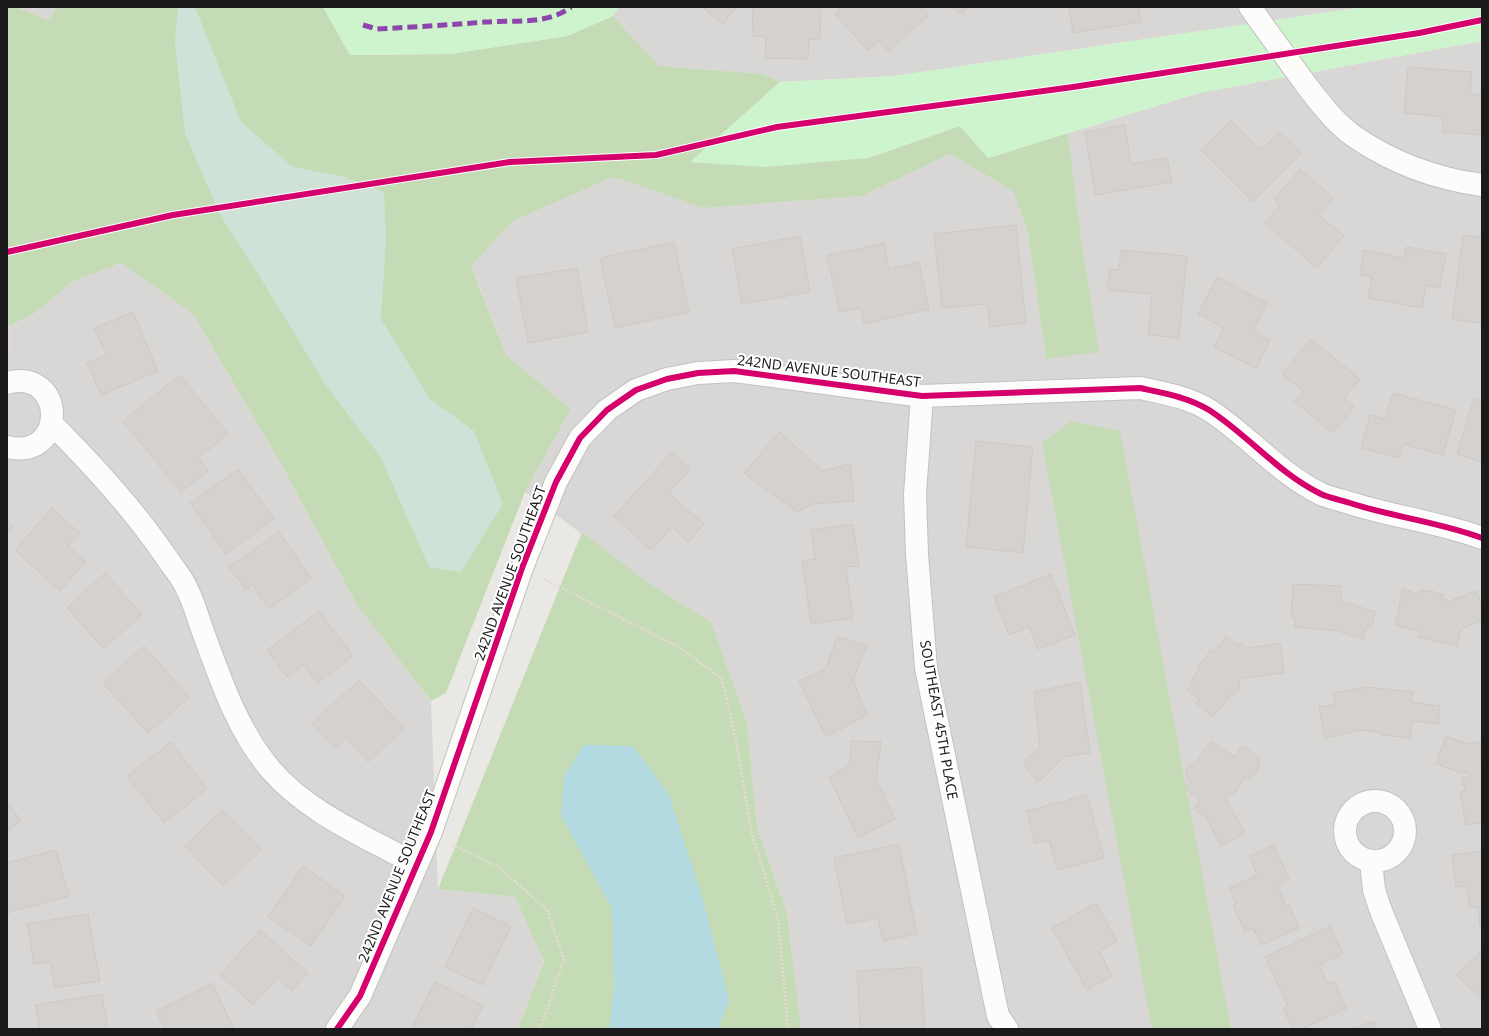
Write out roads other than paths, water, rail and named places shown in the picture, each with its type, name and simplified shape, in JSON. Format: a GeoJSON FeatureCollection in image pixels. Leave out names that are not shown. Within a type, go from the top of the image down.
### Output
{"type":"FeatureCollection","features":[{"type":"Feature","properties":{"kind":"street"},"geometry":{"type":"LineString","coordinates":[[1250,7],[1326,110],[1354,136],[1387,155],[1422,172],[1454,181],[1482,185]]}},
{"type":"Feature","properties":{"kind":"street","name":"242ND AVENUE SOUTHEAST"},"geometry":{"type":"LineString","coordinates":[[337,1029],[360,996],[417,865],[433,825],[522,568],[556,482],[580,438],[607,410],[636,390],[667,380],[698,373],[734,371],[922,396],[1140,388],[1172,394],[1208,409],[1241,434],[1279,467],[1321,494],[1367,509],[1458,529],[1482,538]]}},
{"type":"Feature","properties":{"kind":"street"},"geometry":{"type":"LineString","coordinates":[[7,383],[18,381],[29,382],[38,387],[46,394],[51,403],[53,414],[52,424],[47,434],[38,443],[28,448],[17,449],[7,447]]}},
{"type":"Feature","properties":{"kind":"street","name":"SOUTHEAST 45TH PLACE"},"geometry":{"type":"LineString","coordinates":[[922,396],[915,494],[917,554],[926,668],[1000,1025]]}},
{"type":"Feature","properties":{"kind":"street"},"geometry":{"type":"LineString","coordinates":[[52,424],[83,455],[115,491],[155,541],[186,586],[222,685],[254,748],[271,769],[291,791],[313,808],[417,865]]}},
{"type":"Feature","properties":{"kind":"street"},"geometry":{"type":"LineString","coordinates":[[1371,861],[1374,890],[1381,911],[1430,1029]]}},
{"type":"Feature","properties":{"kind":"water"},"geometry":{"type":"Polygon","coordinates":[[[584,745],[633,746],[669,795],[703,900],[729,1000],[718,1029],[609,1029],[614,986],[612,908],[561,816],[564,776],[584,745]]]}}]}
